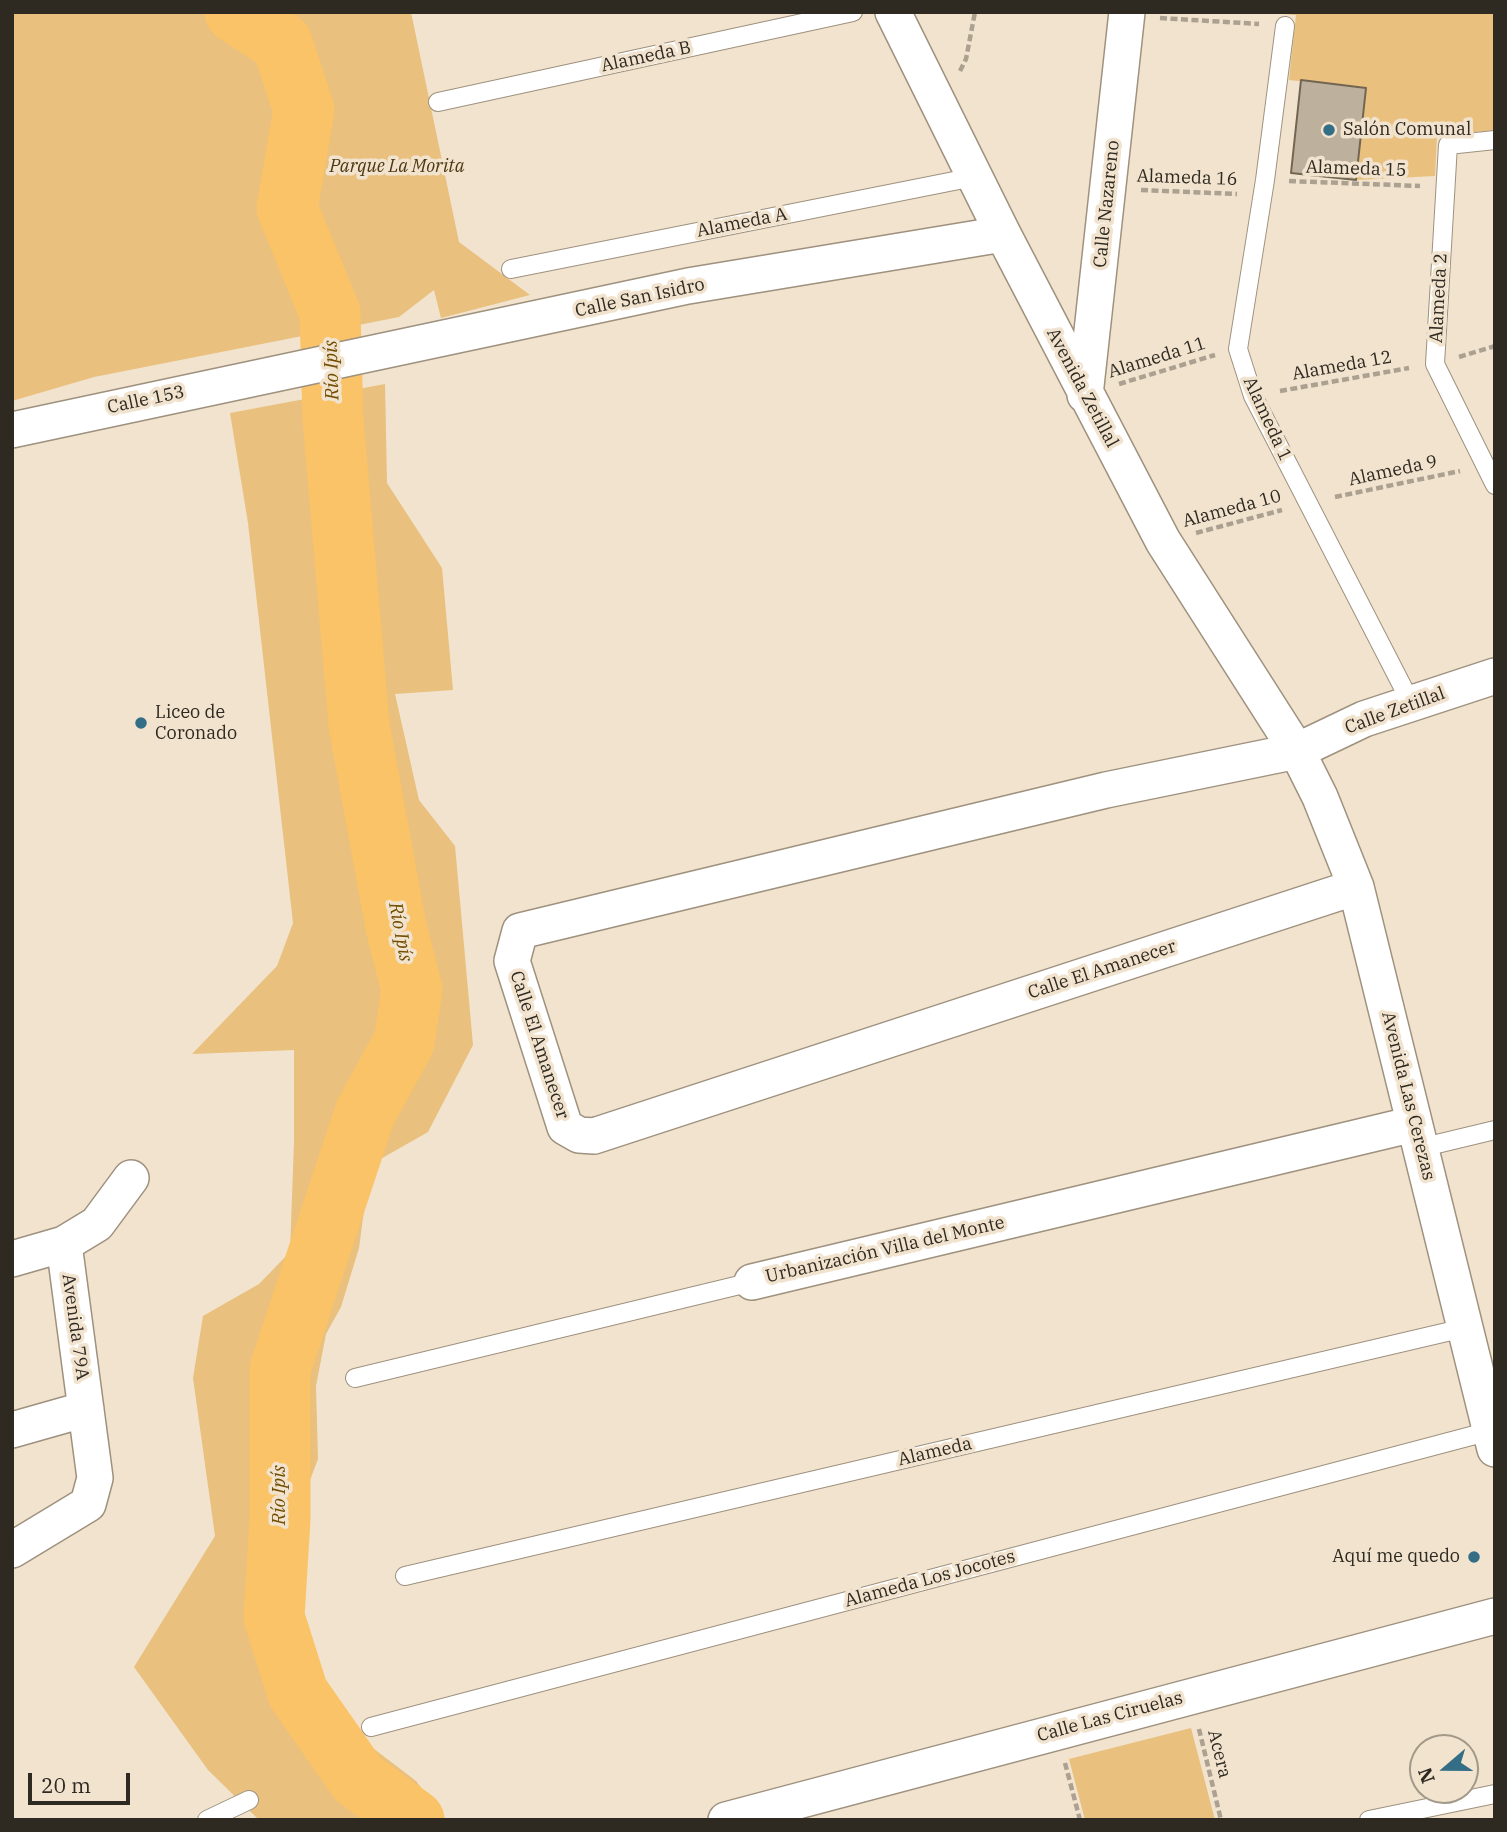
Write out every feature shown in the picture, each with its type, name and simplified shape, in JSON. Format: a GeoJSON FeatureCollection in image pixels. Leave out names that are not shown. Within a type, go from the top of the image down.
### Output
{"type":"FeatureCollection","features":[{"type":"Feature","properties":{"kind":"street","name":"Avenida Zetillal"},"geometry":{"type":"LineString","coordinates":[[893,12],[1085,395],[1163,541],[1297,751]]}},
{"type":"Feature","properties":{"kind":"street","name":"Calle Nazareno"},"geometry":{"type":"LineString","coordinates":[[1085,395],[1126,14]]}},
{"type":"Feature","properties":{"kind":"street","name":"Calle San Isidro"},"geometry":{"type":"LineString","coordinates":[[280,372],[688,286],[1003,234]]}},
{"type":"Feature","properties":{"kind":"street","name":"Calle 153"},"geometry":{"type":"LineString","coordinates":[[12,430],[280,372]]}},
{"type":"Feature","properties":{"kind":"street","name":"Calle Zetillal"},"geometry":{"type":"LineString","coordinates":[[1297,751],[1364,719],[1495,676]]}},
{"type":"Feature","properties":{"kind":"street","name":"Calle El Amanecer"},"geometry":{"type":"LineString","coordinates":[[1297,751],[1106,790],[520,931],[512,961],[565,1127],[579,1135],[594,1136],[1356,887]]}},
{"type":"Feature","properties":{"kind":"street","name":"Avenida Las Cerezas"},"geometry":{"type":"LineString","coordinates":[[1297,751],[1320,797],[1356,887],[1492,1440]]}},
{"type":"Feature","properties":{"kind":"street","name":"Urbanización Villa del Monte"},"geometry":{"type":"LineString","coordinates":[[752,1282],[1418,1136]]}},
{"type":"Feature","properties":{"kind":"street"},"geometry":{"type":"LineString","coordinates":[[12,1259],[64,1244],[97,1224],[131,1178]]}},
{"type":"Feature","properties":{"kind":"street","name":"Avenida 79A"},"geometry":{"type":"LineString","coordinates":[[12,1550],[88,1504],[95,1478],[64,1244]]}},
{"type":"Feature","properties":{"kind":"street"},"geometry":{"type":"LineString","coordinates":[[12,1430],[86,1409]]}},
{"type":"Feature","properties":{"kind":"street","name":"Calle Las Ciruelas"},"geometry":{"type":"LineString","coordinates":[[726,1820],[1495,1616]]}},
{"type":"Feature","properties":{"kind":"lane","name":"Alameda B"},"geometry":{"type":"LineString","coordinates":[[438,102],[853,12]]}},
{"type":"Feature","properties":{"kind":"lane","name":"Alameda 1"},"geometry":{"type":"LineString","coordinates":[[1285,26],[1264,187],[1238,349],[1253,396],[1411,703]]}},
{"type":"Feature","properties":{"kind":"lane","name":"Alameda 2"},"geometry":{"type":"LineString","coordinates":[[1495,140],[1448,145],[1435,364],[1495,485]]}},
{"type":"Feature","properties":{"kind":"lane","name":"Alameda A"},"geometry":{"type":"LineString","coordinates":[[511,269],[974,177]]}},
{"type":"Feature","properties":{"kind":"lane"},"geometry":{"type":"LineString","coordinates":[[1418,1136],[1495,1130]]}},
{"type":"Feature","properties":{"kind":"lane","name":"Urbanización Villa del Monte"},"geometry":{"type":"LineString","coordinates":[[355,1378],[752,1282]]}},
{"type":"Feature","properties":{"kind":"lane","name":"Alameda"},"geometry":{"type":"LineString","coordinates":[[405,1576],[1464,1328]]}},
{"type":"Feature","properties":{"kind":"lane","name":"Alameda Los Jocotes"},"geometry":{"type":"LineString","coordinates":[[371,1727],[1492,1440]]}},
{"type":"Feature","properties":{"kind":"lane"},"geometry":{"type":"LineString","coordinates":[[1369,1820],[1495,1794]]}},
{"type":"Feature","properties":{"kind":"lane"},"geometry":{"type":"LineString","coordinates":[[207,1820],[248,1800]]}},
{"type":"Feature","properties":{"kind":"path"},"geometry":{"type":"LineString","coordinates":[[940,109],[966,59],[975,12]]}},
{"type":"Feature","properties":{"kind":"path"},"geometry":{"type":"LineString","coordinates":[[1126,14],[1285,26]]}},
{"type":"Feature","properties":{"kind":"path","name":"Alameda 16"},"geometry":{"type":"LineString","coordinates":[[1109,189],[1264,187]]}},
{"type":"Feature","properties":{"kind":"path","name":"Alameda 15"},"geometry":{"type":"LineString","coordinates":[[1264,187],[1446,187]]}},
{"type":"Feature","properties":{"kind":"path","name":"Alameda 12"},"geometry":{"type":"LineString","coordinates":[[1253,396],[1435,364],[1495,346]]}},
{"type":"Feature","properties":{"kind":"path","name":"Alameda 11"},"geometry":{"type":"LineString","coordinates":[[1085,395],[1238,349]]}},
{"type":"Feature","properties":{"kind":"path","name":"Alameda 9"},"geometry":{"type":"LineString","coordinates":[[1307,503],[1485,466]]}},
{"type":"Feature","properties":{"kind":"path","name":"Alameda 10"},"geometry":{"type":"LineString","coordinates":[[1163,541],[1307,503]]}},
{"type":"Feature","properties":{"kind":"path","name":"Acera"},"geometry":{"type":"LineString","coordinates":[[1190,1695],[1221,1820]]}},
{"type":"Feature","properties":{"kind":"path"},"geometry":{"type":"LineString","coordinates":[[1057,1731],[1080,1820]]}},
{"type":"Feature","properties":{"kind":"green space","name":"Parque La Morita"},"geometry":{"type":"Polygon","coordinates":[[[12,12],[411,12],[459,242],[530,295],[441,318],[434,290],[399,317],[94,377],[12,401],[12,12]]]}},
{"type":"Feature","properties":{"kind":"green space"},"geometry":{"type":"Polygon","coordinates":[[[1254,12],[1495,12],[1495,130],[1437,136],[1435,176],[1356,180],[1366,88],[1289,80],[1296,15],[1254,12]]]}},
{"type":"Feature","properties":{"kind":"green space"},"geometry":{"type":"Polygon","coordinates":[[[385,384],[387,483],[442,568],[453,690],[395,694],[419,800],[455,846],[473,1045],[428,1132],[370,1165],[359,1248],[341,1307],[326,1334],[316,1386],[318,1459],[295,1520],[309,1663],[344,1726],[416,1781],[446,1820],[259,1820],[208,1770],[134,1667],[215,1536],[193,1378],[203,1316],[259,1284],[290,1252],[294,1050],[192,1054],[277,966],[293,923],[248,523],[230,413],[385,384]]]}},
{"type":"Feature","properties":{"kind":"green space"},"geometry":{"type":"Polygon","coordinates":[[[1191,1728],[1215,1820],[1085,1820],[1069,1759],[1191,1728]]]}},
{"type":"Feature","properties":{"kind":"building","name":"Salón Comunal"},"geometry":{"type":"Polygon","coordinates":[[[1301,80],[1366,88],[1356,180],[1291,173],[1301,80]]]}},
{"type":"Feature","properties":{"kind":"waterway","name":"Río Ipís"},"geometry":{"type":"LineString","coordinates":[[235,12],[282,43],[304,110],[287,208],[330,313],[333,419],[359,725],[396,927],[412,990],[404,1042],[365,1113],[280,1369],[280,1519],[274,1617],[298,1693],[358,1779],[414,1820]]}},
{"type":"Feature","properties":{"kind":"place","name":"Salón Comunal"},"geometry":{"type":"Point","coordinates":[1329,130]}},
{"type":"Feature","properties":{"kind":"place","name":"Liceo de Coronado"},"geometry":{"type":"Point","coordinates":[141,723]}},
{"type":"Feature","properties":{"kind":"place","name":"Aquí me quedo"},"geometry":{"type":"Point","coordinates":[1474,1557]}}]}
